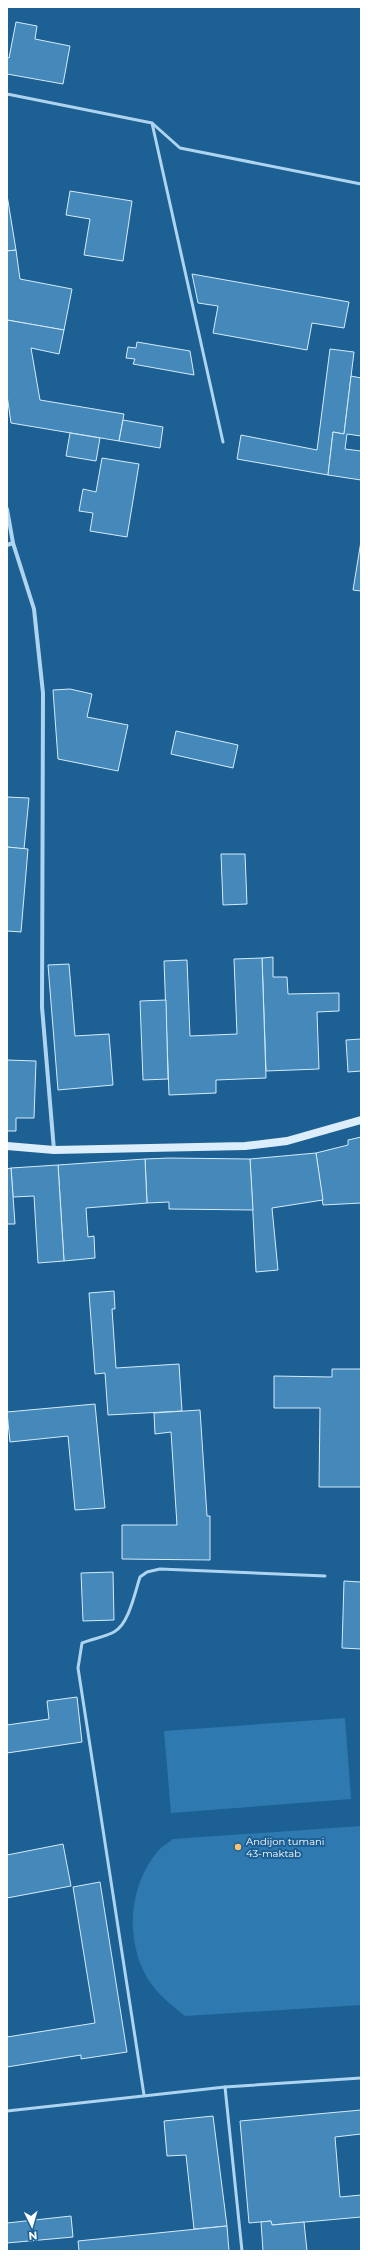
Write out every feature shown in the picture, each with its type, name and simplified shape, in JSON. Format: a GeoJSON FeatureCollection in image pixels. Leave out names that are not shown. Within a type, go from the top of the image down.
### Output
{"type":"FeatureCollection","features":[{"type":"Feature","properties":{"kind":"street"},"geometry":{"type":"LineString","coordinates":[[7,510],[13,544],[34,609],[44,693],[42,1007],[54,1150]]}},
{"type":"Feature","properties":{"kind":"street"},"geometry":{"type":"LineString","coordinates":[[7,545],[13,544]]}},
{"type":"Feature","properties":{"kind":"street"},"geometry":{"type":"LineString","coordinates":[[7,1146],[54,1150],[245,1146],[287,1141],[361,1120]]}},
{"type":"Feature","properties":{"kind":"lane"},"geometry":{"type":"LineString","coordinates":[[7,94],[152,123],[180,148],[361,184]]}},
{"type":"Feature","properties":{"kind":"lane"},"geometry":{"type":"LineString","coordinates":[[152,123],[223,442]]}},
{"type":"Feature","properties":{"kind":"lane"},"geometry":{"type":"LineString","coordinates":[[144,2095],[78,1668],[82,1643],[115,1632],[121,1626],[131,1608],[140,1577],[146,1572],[160,1569],[324,1576]]}},
{"type":"Feature","properties":{"kind":"lane"},"geometry":{"type":"LineString","coordinates":[[7,2111],[225,2087],[361,2078]]}},
{"type":"Feature","properties":{"kind":"lane"},"geometry":{"type":"LineString","coordinates":[[225,2087],[242,2251]]}},
{"type":"Feature","properties":{"kind":"shaded area"},"geometry":{"type":"Polygon","coordinates":[[[345,1718],[351,1799],[171,1813],[164,1731],[345,1718]]]}},
{"type":"Feature","properties":{"kind":"shaded area"},"geometry":{"type":"Polygon","coordinates":[[[361,1826],[361,2005],[185,2016],[163,1998],[152,1985],[143,1970],[137,1953],[133,1935],[133,1917],[135,1899],[140,1882],[148,1865],[163,1846],[173,1839],[361,1826]]]}},
{"type":"Feature","properties":{"kind":"building"},"geometry":{"type":"Polygon","coordinates":[[[16,22],[37,26],[35,39],[70,46],[63,84],[7,74],[7,57],[9,58],[16,22]]]}},
{"type":"Feature","properties":{"kind":"building"},"geometry":{"type":"Polygon","coordinates":[[[70,191],[132,201],[123,261],[84,255],[90,219],[66,215],[70,191]]]}},
{"type":"Feature","properties":{"kind":"building"},"geometry":{"type":"Polygon","coordinates":[[[7,195],[16,250],[7,251],[7,195]]]}},
{"type":"Feature","properties":{"kind":"building"},"geometry":{"type":"Polygon","coordinates":[[[16,250],[20,279],[72,289],[64,330],[7,320],[7,251],[16,250]]]}},
{"type":"Feature","properties":{"kind":"building"},"geometry":{"type":"Polygon","coordinates":[[[192,274],[349,302],[344,328],[312,323],[307,350],[213,333],[218,306],[198,303],[192,274]]]}},
{"type":"Feature","properties":{"kind":"building"},"geometry":{"type":"Polygon","coordinates":[[[7,320],[64,330],[59,354],[31,348],[40,400],[124,414],[119,441],[11,423],[7,395],[7,320]]]}},
{"type":"Feature","properties":{"kind":"building"},"geometry":{"type":"Polygon","coordinates":[[[137,342],[190,351],[194,375],[133,364],[135,359],[126,358],[128,347],[136,348],[137,342]]]}},
{"type":"Feature","properties":{"kind":"building"},"geometry":{"type":"Polygon","coordinates":[[[330,349],[354,352],[344,434],[333,432],[328,475],[237,459],[241,435],[317,450],[330,349]]]}},
{"type":"Feature","properties":{"kind":"building"},"geometry":{"type":"Polygon","coordinates":[[[351,376],[361,378],[361,436],[347,434],[345,449],[361,451],[361,480],[328,475],[333,432],[344,434],[351,376]]]}},
{"type":"Feature","properties":{"kind":"building"},"geometry":{"type":"Polygon","coordinates":[[[123,420],[163,427],[160,448],[119,441],[123,420]]]}},
{"type":"Feature","properties":{"kind":"building"},"geometry":{"type":"Polygon","coordinates":[[[70,433],[100,438],[96,461],[66,456],[70,433]]]}},
{"type":"Feature","properties":{"kind":"building"},"geometry":{"type":"Polygon","coordinates":[[[102,458],[139,464],[127,537],[90,531],[93,513],[79,511],[83,489],[96,492],[102,458]]]}},
{"type":"Feature","properties":{"kind":"building"},"geometry":{"type":"Polygon","coordinates":[[[361,541],[361,591],[353,590],[361,541]]]}},
{"type":"Feature","properties":{"kind":"building"},"geometry":{"type":"Polygon","coordinates":[[[70,689],[92,694],[87,717],[128,725],[118,771],[58,759],[53,690],[70,689]]]}},
{"type":"Feature","properties":{"kind":"building"},"geometry":{"type":"Polygon","coordinates":[[[176,731],[238,745],[233,768],[171,754],[176,731]]]}},
{"type":"Feature","properties":{"kind":"building"},"geometry":{"type":"Polygon","coordinates":[[[7,797],[29,798],[24,849],[7,847],[7,797]]]}},
{"type":"Feature","properties":{"kind":"building"},"geometry":{"type":"Polygon","coordinates":[[[7,847],[28,849],[21,932],[7,931],[7,847]]]}},
{"type":"Feature","properties":{"kind":"building"},"geometry":{"type":"Polygon","coordinates":[[[221,854],[245,854],[247,904],[223,905],[221,854]]]}},
{"type":"Feature","properties":{"kind":"building"},"geometry":{"type":"Polygon","coordinates":[[[273,957],[273,977],[287,977],[288,994],[339,993],[339,1011],[317,1012],[319,1069],[266,1071],[262,958],[273,957]]]}},
{"type":"Feature","properties":{"kind":"building"},"geometry":{"type":"Polygon","coordinates":[[[262,958],[266,1078],[216,1080],[216,1093],[169,1095],[164,961],[187,960],[190,1036],[237,1034],[234,959],[262,958]]]}},
{"type":"Feature","properties":{"kind":"building"},"geometry":{"type":"Polygon","coordinates":[[[69,964],[75,1036],[109,1034],[113,1085],[58,1090],[48,965],[69,964]]]}},
{"type":"Feature","properties":{"kind":"building"},"geometry":{"type":"Polygon","coordinates":[[[166,1000],[168,1079],[143,1080],[140,1001],[166,1000]]]}},
{"type":"Feature","properties":{"kind":"building"},"geometry":{"type":"Polygon","coordinates":[[[361,1039],[361,1071],[348,1072],[346,1040],[361,1039]]]}},
{"type":"Feature","properties":{"kind":"building"},"geometry":{"type":"Polygon","coordinates":[[[7,1060],[36,1061],[34,1118],[16,1118],[16,1131],[7,1131],[7,1060]]]}},
{"type":"Feature","properties":{"kind":"building"},"geometry":{"type":"Polygon","coordinates":[[[361,1137],[361,1203],[323,1205],[316,1153],[348,1145],[348,1140],[361,1137]]]}},
{"type":"Feature","properties":{"kind":"building"},"geometry":{"type":"Polygon","coordinates":[[[316,1153],[323,1200],[272,1208],[278,1270],[256,1272],[250,1159],[316,1153]]]}},
{"type":"Feature","properties":{"kind":"building"},"geometry":{"type":"Polygon","coordinates":[[[145,1159],[250,1159],[253,1210],[169,1209],[169,1202],[147,1203],[145,1159]]]}},
{"type":"Feature","properties":{"kind":"building"},"geometry":{"type":"Polygon","coordinates":[[[145,1159],[147,1203],[86,1208],[88,1237],[94,1236],[95,1258],[64,1261],[58,1165],[145,1159]]]}},
{"type":"Feature","properties":{"kind":"building"},"geometry":{"type":"Polygon","coordinates":[[[58,1165],[64,1261],[38,1263],[34,1196],[13,1197],[11,1168],[58,1165]]]}},
{"type":"Feature","properties":{"kind":"building"},"geometry":{"type":"Polygon","coordinates":[[[11,1168],[15,1224],[7,1224],[7,1169],[11,1168]]]}},
{"type":"Feature","properties":{"kind":"building"},"geometry":{"type":"Polygon","coordinates":[[[114,1291],[115,1309],[112,1309],[116,1368],[179,1364],[182,1411],[108,1415],[105,1373],[95,1374],[89,1293],[114,1291]]]}},
{"type":"Feature","properties":{"kind":"building"},"geometry":{"type":"Polygon","coordinates":[[[332,1369],[361,1369],[361,1487],[319,1487],[320,1408],[274,1408],[274,1376],[332,1377],[332,1369]]]}},
{"type":"Feature","properties":{"kind":"building"},"geometry":{"type":"Polygon","coordinates":[[[95,1404],[105,1508],[75,1510],[68,1436],[10,1442],[7,1412],[95,1404]]]}},
{"type":"Feature","properties":{"kind":"building"},"geometry":{"type":"Polygon","coordinates":[[[200,1410],[207,1516],[210,1516],[210,1560],[122,1559],[122,1525],[177,1525],[171,1432],[155,1434],[154,1413],[200,1410]]]}},
{"type":"Feature","properties":{"kind":"building"},"geometry":{"type":"Polygon","coordinates":[[[113,1572],[114,1620],[83,1621],[81,1573],[113,1572]]]}},
{"type":"Feature","properties":{"kind":"building"},"geometry":{"type":"Polygon","coordinates":[[[344,1581],[361,1582],[361,1649],[342,1648],[344,1581]]]}},
{"type":"Feature","properties":{"kind":"building"},"geometry":{"type":"Polygon","coordinates":[[[77,1697],[82,1742],[7,1753],[7,1725],[49,1719],[47,1701],[77,1697]]]}},
{"type":"Feature","properties":{"kind":"building"},"geometry":{"type":"Polygon","coordinates":[[[63,1844],[71,1886],[7,1898],[7,1855],[63,1844]]]}},
{"type":"Feature","properties":{"kind":"building"},"geometry":{"type":"Polygon","coordinates":[[[100,1882],[127,2052],[81,2059],[81,2055],[7,2067],[7,2037],[95,2023],[73,1887],[100,1882]]]}},
{"type":"Feature","properties":{"kind":"building"},"geometry":{"type":"Polygon","coordinates":[[[361,2110],[361,2134],[335,2137],[340,2197],[361,2195],[361,2217],[272,2225],[271,2221],[249,2223],[240,2121],[361,2110]]]}},
{"type":"Feature","properties":{"kind":"building"},"geometry":{"type":"Polygon","coordinates":[[[213,2116],[227,2226],[194,2229],[186,2155],[167,2156],[164,2121],[213,2116]]]}},
{"type":"Feature","properties":{"kind":"building"},"geometry":{"type":"Polygon","coordinates":[[[71,2216],[73,2237],[7,2243],[7,2223],[71,2216]]]}},
{"type":"Feature","properties":{"kind":"building"},"geometry":{"type":"Polygon","coordinates":[[[271,2221],[272,2225],[304,2222],[307,2251],[263,2251],[261,2222],[271,2221]]]}},
{"type":"Feature","properties":{"kind":"building"},"geometry":{"type":"Polygon","coordinates":[[[227,2226],[229,2251],[79,2251],[78,2241],[227,2226]]]}},
{"type":"Feature","properties":{"kind":"place","name":"Andijon tumani 43-maktab"},"geometry":{"type":"Point","coordinates":[238,1847]}}]}
